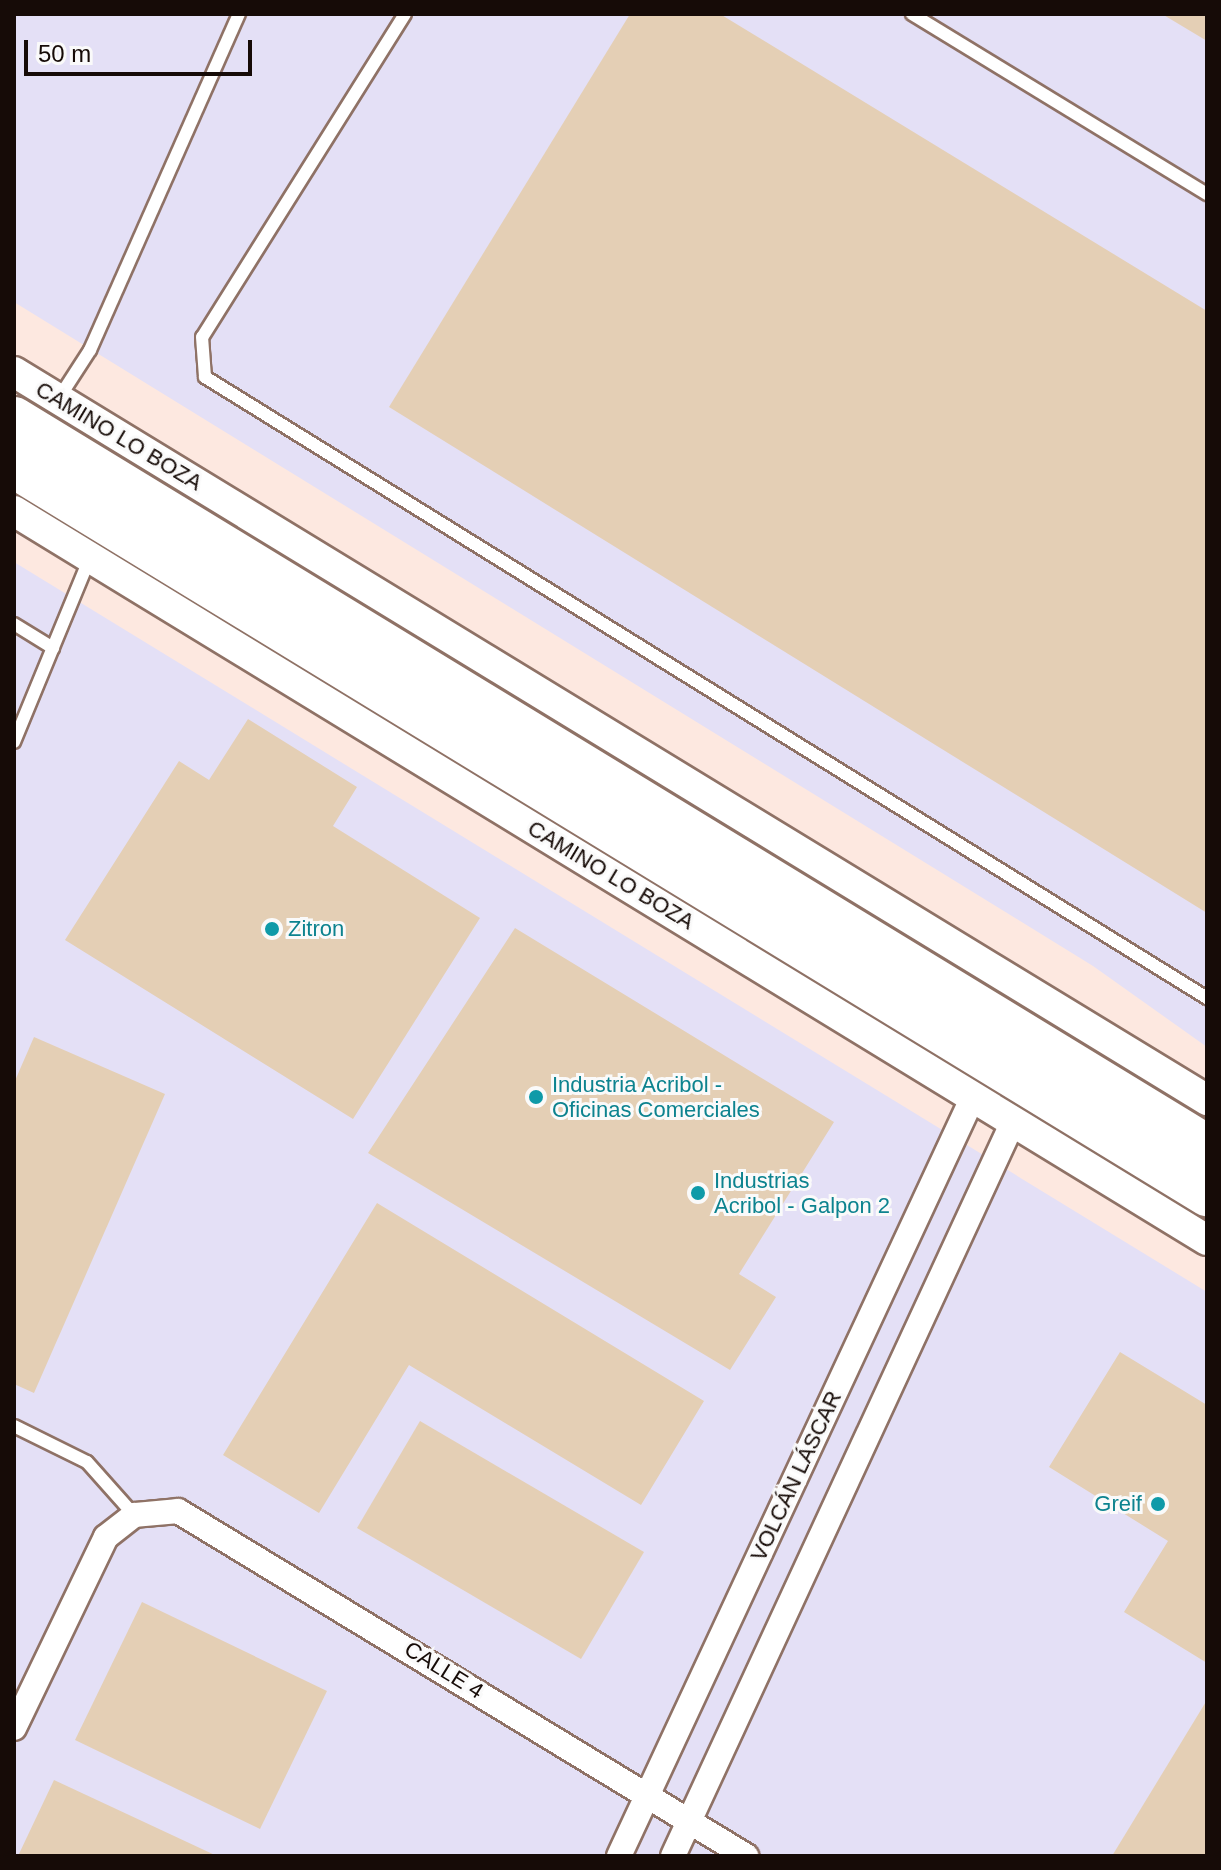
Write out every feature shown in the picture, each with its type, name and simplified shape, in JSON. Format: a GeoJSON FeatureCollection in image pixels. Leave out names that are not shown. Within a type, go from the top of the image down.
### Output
{"type":"FeatureCollection","features":[{"type":"Feature","properties":{"kind":"highway"},"geometry":{"type":"LineString","coordinates":[[14,419],[1207,1147]]}},
{"type":"Feature","properties":{"kind":"highway"},"geometry":{"type":"LineString","coordinates":[[14,466],[1207,1194]]}},
{"type":"Feature","properties":{"kind":"street","name":"CAMINO LO BOZA"},"geometry":{"type":"LineString","coordinates":[[14,372],[1207,1100]]}},
{"type":"Feature","properties":{"kind":"street","name":"CAMINO LO BOZA"},"geometry":{"type":"LineString","coordinates":[[14,511],[1207,1240]]}},
{"type":"Feature","properties":{"kind":"street","name":"VOLCÁN LÁSCAR"},"geometry":{"type":"LineString","coordinates":[[619,1856],[973,1097]]}},
{"type":"Feature","properties":{"kind":"street"},"geometry":{"type":"LineString","coordinates":[[673,1856],[1013,1122]]}},
{"type":"Feature","properties":{"kind":"street","name":"CALLE 4"},"geometry":{"type":"LineString","coordinates":[[134,1515],[163,1509],[193,1515],[746,1856]]}},
{"type":"Feature","properties":{"kind":"street"},"geometry":{"type":"LineString","coordinates":[[14,1728],[96,1551],[134,1515]]}},
{"type":"Feature","properties":{"kind":"lane"},"geometry":{"type":"LineString","coordinates":[[58,399],[90,350],[239,14]]}},
{"type":"Feature","properties":{"kind":"lane"},"geometry":{"type":"LineString","coordinates":[[405,14],[202,337],[205,377],[1207,998]]}},
{"type":"Feature","properties":{"kind":"lane"},"geometry":{"type":"LineString","coordinates":[[912,14],[1207,194]]}},
{"type":"Feature","properties":{"kind":"lane"},"geometry":{"type":"LineString","coordinates":[[14,742],[90,558]]}},
{"type":"Feature","properties":{"kind":"lane"},"geometry":{"type":"LineString","coordinates":[[14,624],[53,648]]}},
{"type":"Feature","properties":{"kind":"lane"},"geometry":{"type":"LineString","coordinates":[[14,1426],[87,1462],[134,1515]]}},
{"type":"Feature","properties":{"kind":"shaded area"},"geometry":{"type":"Polygon","coordinates":[[[14,14],[1207,14],[1207,1047],[1093,966],[14,302],[14,14]]]}},
{"type":"Feature","properties":{"kind":"shaded area"},"geometry":{"type":"Polygon","coordinates":[[[14,562],[1207,1292],[1207,1856],[14,1856],[14,562]]]}},
{"type":"Feature","properties":{"kind":"building"},"geometry":{"type":"Polygon","coordinates":[[[630,14],[720,14],[1207,311],[1207,913],[389,407],[630,14]]]}},
{"type":"Feature","properties":{"kind":"building"},"geometry":{"type":"Polygon","coordinates":[[[1162,14],[1207,14],[1207,41],[1162,14]]]}},
{"type":"Feature","properties":{"kind":"building","name":"Zitron"},"geometry":{"type":"Polygon","coordinates":[[[248,719],[357,787],[333,826],[480,918],[353,1119],[65,940],[179,761],[209,780],[248,719]]]}},
{"type":"Feature","properties":{"kind":"building"},"geometry":{"type":"Polygon","coordinates":[[[515,928],[834,1122],[739,1274],[776,1297],[730,1370],[368,1153],[515,928]]]}},
{"type":"Feature","properties":{"kind":"building"},"geometry":{"type":"Polygon","coordinates":[[[34,1037],[165,1094],[34,1393],[14,1384],[14,1083],[34,1037]]]}},
{"type":"Feature","properties":{"kind":"building"},"geometry":{"type":"Polygon","coordinates":[[[377,1203],[704,1401],[641,1505],[409,1365],[319,1513],[223,1455],[377,1203]]]}},
{"type":"Feature","properties":{"kind":"building","name":"Greif"},"geometry":{"type":"Polygon","coordinates":[[[1120,1352],[1207,1405],[1207,1663],[1124,1612],[1168,1541],[1049,1467],[1120,1352]]]}},
{"type":"Feature","properties":{"kind":"building"},"geometry":{"type":"Polygon","coordinates":[[[420,1421],[644,1552],[581,1659],[357,1528],[420,1421]]]}},
{"type":"Feature","properties":{"kind":"building"},"geometry":{"type":"Polygon","coordinates":[[[142,1602],[327,1691],[260,1829],[75,1740],[142,1602]]]}},
{"type":"Feature","properties":{"kind":"building"},"geometry":{"type":"Polygon","coordinates":[[[1207,1700],[1207,1856],[1112,1856],[1207,1700]]]}},
{"type":"Feature","properties":{"kind":"building"},"geometry":{"type":"Polygon","coordinates":[[[54,1780],[217,1856],[18,1856],[54,1780]]]}},
{"type":"Feature","properties":{"kind":"place","name":"Zitron"},"geometry":{"type":"Point","coordinates":[272,929]}},
{"type":"Feature","properties":{"kind":"place","name":"Industria Acribol - Oficinas Comerciales"},"geometry":{"type":"Point","coordinates":[536,1097]}},
{"type":"Feature","properties":{"kind":"place","name":"Industrias Acribol - Galpon 2"},"geometry":{"type":"Point","coordinates":[698,1193]}},
{"type":"Feature","properties":{"kind":"place","name":"Greif"},"geometry":{"type":"Point","coordinates":[1158,1504]}}]}
